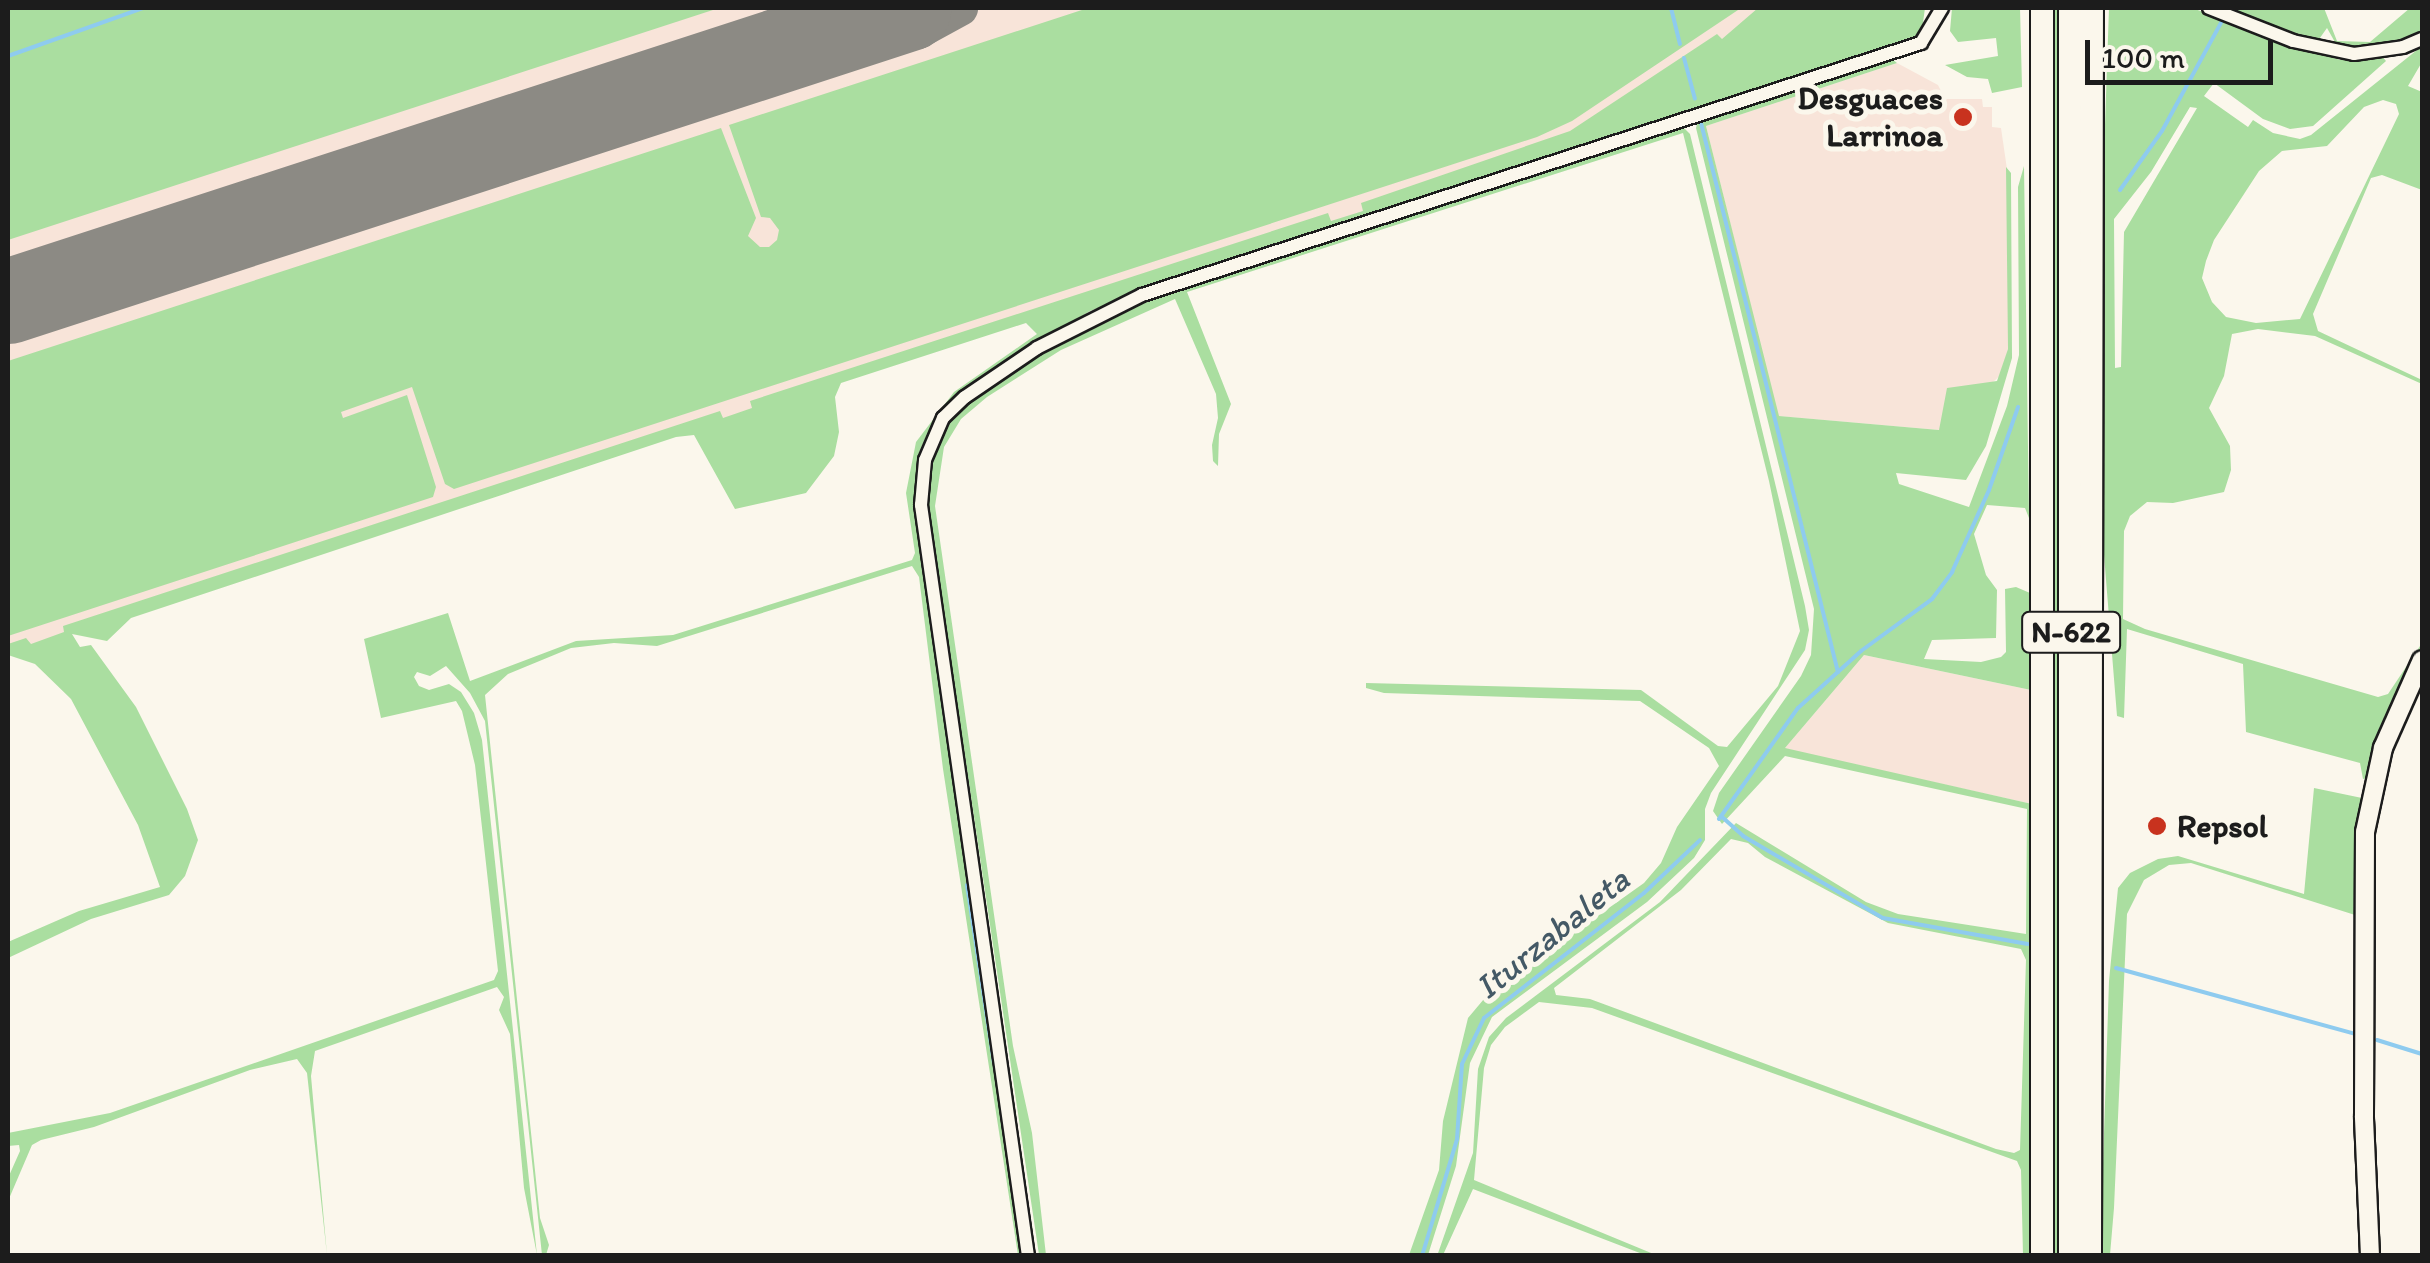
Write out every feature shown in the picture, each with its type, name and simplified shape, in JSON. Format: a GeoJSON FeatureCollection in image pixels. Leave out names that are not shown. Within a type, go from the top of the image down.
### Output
{"type":"FeatureCollection","features":[{"type":"Feature","properties":{"kind":"highway","name":"N-622"},"geometry":{"type":"LineString","coordinates":[[2042,8],[2042,1256]]}},
{"type":"Feature","properties":{"kind":"highway","name":"N-622"},"geometry":{"type":"LineString","coordinates":[[2070,8],[2070,1256]]}},
{"type":"Feature","properties":{"kind":"highway"},"geometry":{"type":"LineString","coordinates":[[2090,1256],[2092,8]]}},
{"type":"Feature","properties":{"kind":"street"},"geometry":{"type":"LineString","coordinates":[[1028,1256],[921,505],[925,460],[944,418],[965,396],[1037,348],[1142,295],[1921,43],[1932,32],[1942,8]]}},
{"type":"Feature","properties":{"kind":"street"},"geometry":{"type":"LineString","coordinates":[[2211,8],[2293,41],[2354,54],[2403,48],[2422,39]]}},
{"type":"Feature","properties":{"kind":"street"},"geometry":{"type":"LineString","coordinates":[[2370,1256],[2364,1116],[2365,832],[2383,748],[2422,660]]}},
{"type":"Feature","properties":{"kind":"shaded area"},"geometry":{"type":"Polygon","coordinates":[[[8,8],[1913,8],[1912,33],[8,652],[8,8]]]}},
{"type":"Feature","properties":{"kind":"shaded area"},"geometry":{"type":"Polygon","coordinates":[[[1897,63],[1938,85],[1945,99],[1982,99],[1983,107],[1992,107],[1992,127],[2001,128],[2008,176],[2009,293],[2008,349],[2002,374],[1939,430],[1778,416],[1706,126],[1897,63]]]}},
{"type":"Feature","properties":{"kind":"shaded area"},"geometry":{"type":"Polygon","coordinates":[[[1864,655],[2031,690],[2032,804],[1784,749],[1864,655]]]}},
{"type":"Feature","properties":{"kind":"green space"},"geometry":{"type":"Polygon","coordinates":[[[8,8],[719,8],[8,240],[8,8]]]}},
{"type":"Feature","properties":{"kind":"green space"},"geometry":{"type":"Polygon","coordinates":[[[1088,8],[1741,8],[1572,121],[1537,137],[454,489],[445,484],[412,387],[341,412],[343,418],[407,395],[436,487],[433,497],[8,636],[8,361],[721,128],[756,218],[748,236],[760,247],[769,247],[777,240],[779,230],[770,218],[761,217],[729,125],[1088,8]]]}},
{"type":"Feature","properties":{"kind":"green space"},"geometry":{"type":"Polygon","coordinates":[[[1758,8],[1925,8],[1922,30],[1915,37],[1200,269],[1090,311],[967,388],[942,412],[927,434],[918,455],[915,504],[1026,1255],[1018,1255],[943,769],[919,577],[912,566],[657,646],[614,643],[571,648],[508,674],[485,695],[540,1218],[549,1245],[546,1255],[542,1255],[485,721],[470,693],[446,666],[430,676],[417,672],[414,677],[419,686],[429,690],[449,684],[461,692],[474,713],[482,740],[537,1255],[524,1188],[510,1034],[499,1010],[504,997],[497,987],[315,1051],[311,1076],[327,1255],[307,1073],[297,1059],[250,1070],[94,1127],[41,1140],[32,1145],[8,1201],[8,1178],[20,1151],[19,1145],[8,1146],[8,1133],[110,1113],[494,980],[498,971],[475,765],[462,711],[456,701],[381,718],[364,639],[448,613],[470,681],[576,641],[673,635],[912,560],[915,553],[906,493],[916,442],[954,392],[1037,334],[1026,323],[841,383],[835,397],[839,432],[834,456],[806,493],[735,509],[694,435],[676,437],[131,618],[107,641],[72,634],[80,647],[91,645],[136,707],[187,809],[198,840],[185,876],[169,895],[91,919],[8,958],[8,942],[79,911],[160,887],[138,825],[71,699],[35,664],[8,655],[8,644],[26,638],[31,644],[64,632],[63,626],[720,411],[723,418],[752,408],[750,401],[1328,213],[1331,221],[1363,211],[1361,203],[1570,131],[1717,34],[1722,39],[1758,8]]]}},
{"type":"Feature","properties":{"kind":"green space"},"geometry":{"type":"Polygon","coordinates":[[[1952,8],[2020,8],[2022,87],[1992,93],[1988,79],[1967,77],[1945,65],[1998,56],[1996,38],[1958,42],[1950,31],[1952,8]]]}},
{"type":"Feature","properties":{"kind":"green space"},"geometry":{"type":"Polygon","coordinates":[[[2051,8],[2063,8],[2060,1256],[2051,1255],[2051,8]]]}},
{"type":"Feature","properties":{"kind":"green space"},"geometry":{"type":"Polygon","coordinates":[[[2109,8],[2192,8],[2340,60],[2381,55],[2386,61],[2313,126],[2290,129],[2263,119],[2214,83],[2204,96],[2248,127],[2253,120],[2273,133],[2300,139],[2311,135],[2422,46],[2422,62],[2408,86],[2422,92],[2422,190],[2382,175],[2371,178],[2313,314],[2318,331],[2422,380],[2422,384],[2315,336],[2258,329],[2232,334],[2224,376],[2209,408],[2230,446],[2231,470],[2224,492],[2173,503],[2147,502],[2130,516],[2124,531],[2123,619],[2145,629],[2378,697],[2388,694],[2422,643],[2422,652],[2391,708],[2369,777],[2363,779],[2360,763],[2246,732],[2243,664],[2127,629],[2124,718],[2117,716],[2104,555],[2104,154],[2109,8]],[[2383,100],[2364,107],[2327,146],[2282,151],[2259,171],[2214,240],[2202,278],[2212,302],[2226,317],[2256,323],[2300,319],[2399,114],[2396,104],[2383,100]],[[2190,107],[2151,172],[2114,219],[2115,368],[2121,367],[2124,232],[2197,108],[2190,107]]]}},
{"type":"Feature","properties":{"kind":"green space"},"geometry":{"type":"Polygon","coordinates":[[[2229,8],[2324,8],[2337,41],[2370,42],[2410,8],[2422,8],[2422,33],[2379,46],[2342,49],[2327,28],[2317,42],[2229,8]]]}},
{"type":"Feature","properties":{"kind":"green space"},"geometry":{"type":"Polygon","coordinates":[[[1891,58],[1897,63],[1706,126],[1779,416],[1939,430],[1947,388],[1997,381],[2008,349],[2006,167],[2011,173],[2012,358],[1986,446],[1966,480],[1896,473],[1899,484],[1969,507],[2007,406],[2019,355],[2018,187],[2024,166],[2029,518],[2025,508],[1987,505],[1974,534],[1986,575],[1997,590],[1996,638],[1932,640],[1924,659],[1981,662],[2001,657],[2006,652],[2005,589],[2016,587],[2030,593],[2031,690],[1864,655],[1785,748],[2032,804],[2030,1255],[2023,1255],[2021,1170],[2017,1161],[1592,1008],[1539,1002],[1505,1027],[1491,1045],[1484,1068],[1474,1180],[1656,1255],[1645,1255],[1473,1189],[1443,1255],[1437,1256],[1473,1153],[1478,1069],[1489,1037],[1506,1018],[1660,902],[1736,823],[1866,902],[1898,914],[2026,934],[2027,809],[1785,756],[1722,824],[1713,811],[1719,793],[1801,676],[1811,655],[1814,609],[1696,128],[1698,120],[1891,58]],[[1731,839],[1681,890],[1554,988],[1556,995],[1590,999],[1996,1149],[2014,1153],[2020,1150],[2026,960],[2021,949],[1888,923],[1765,857],[1748,843],[1731,839]]]}},
{"type":"Feature","properties":{"kind":"green space"},"geometry":{"type":"Polygon","coordinates":[[[1682,126],[1690,134],[1805,606],[1809,630],[1805,650],[1711,793],[1705,809],[1705,840],[1694,858],[1647,902],[1492,1017],[1470,1063],[1456,1166],[1428,1255],[1409,1255],[1439,1170],[1443,1121],[1468,1018],[1489,993],[1644,883],[1661,863],[1677,827],[1719,766],[1709,748],[1640,701],[1384,693],[1366,688],[1366,683],[1641,690],[1718,746],[1727,747],[1778,686],[1800,631],[1769,481],[1683,133],[1187,292],[1231,404],[1219,434],[1218,466],[1213,461],[1212,445],[1218,418],[1216,394],[1175,299],[1061,350],[987,397],[961,419],[944,447],[935,506],[1013,1046],[1032,1133],[1046,1255],[1039,1255],[926,493],[927,471],[942,432],[971,398],[1028,361],[1165,293],[1682,126]]]}},
{"type":"Feature","properties":{"kind":"green space"},"geometry":{"type":"Polygon","coordinates":[[[2314,788],[2362,798],[2355,915],[2191,863],[2169,865],[2144,880],[2127,914],[2114,1208],[2110,1255],[2100,1256],[2109,981],[2118,888],[2130,873],[2158,859],[2178,856],[2304,894],[2314,788]]]}},
{"type":"Feature","properties":{"kind":"waterway"},"geometry":{"type":"LineString","coordinates":[[8,56],[143,8]]}},
{"type":"Feature","properties":{"kind":"waterway"},"geometry":{"type":"LineString","coordinates":[[1671,8],[1680,44]]}},
{"type":"Feature","properties":{"kind":"waterway","name":"Iturzabaleta"},"geometry":{"type":"LineString","coordinates":[[2120,190],[2162,131],[2229,8]]}},
{"type":"Feature","properties":{"kind":"waterway"},"geometry":{"type":"LineString","coordinates":[[1684,58],[1695,99]]}},
{"type":"Feature","properties":{"kind":"waterway"},"geometry":{"type":"LineString","coordinates":[[1701,123],[1838,672]]}},
{"type":"Feature","properties":{"kind":"waterway","name":"Iturzabaleta"},"geometry":{"type":"LineString","coordinates":[[1719,819],[1798,708],[1861,651],[1932,599],[1952,572],[1989,490],[2018,407]]}},
{"type":"Feature","properties":{"kind":"waterway"},"geometry":{"type":"LineString","coordinates":[[1721,816],[1743,836],[1883,918],[2028,944]]}},
{"type":"Feature","properties":{"kind":"waterway","name":"Iturzabaleta"},"geometry":{"type":"LineString","coordinates":[[1422,1256],[1457,1139],[1462,1064],[1484,1018],[1644,893],[1700,840]]}},
{"type":"Feature","properties":{"kind":"waterway"},"geometry":{"type":"LineString","coordinates":[[967,885],[994,1063]]}},
{"type":"Feature","properties":{"kind":"waterway"},"geometry":{"type":"LineString","coordinates":[[2116,968],[2355,1034]]}},
{"type":"Feature","properties":{"kind":"waterway"},"geometry":{"type":"LineString","coordinates":[[2377,1040],[2422,1054]]}},
{"type":"Feature","properties":{"kind":"taxiway"},"geometry":{"type":"LineString","coordinates":[[788,47],[820,8]]}},
{"type":"Feature","properties":{"kind":"taxiway"},"geometry":{"type":"LineString","coordinates":[[831,33],[863,8]]}},
{"type":"Feature","properties":{"kind":"taxiway"},"geometry":{"type":"LineString","coordinates":[[745,61],[918,31],[960,8]]}},
{"type":"Feature","properties":{"kind":"runway"},"geometry":{"type":"LineString","coordinates":[[8,301],[909,8]]}},
{"type":"Feature","properties":{"kind":"place","name":"Desguaces Larrinoa"},"geometry":{"type":"Point","coordinates":[1963,117]}},
{"type":"Feature","properties":{"kind":"place","name":"Repsol"},"geometry":{"type":"Point","coordinates":[2157,826]}}]}
